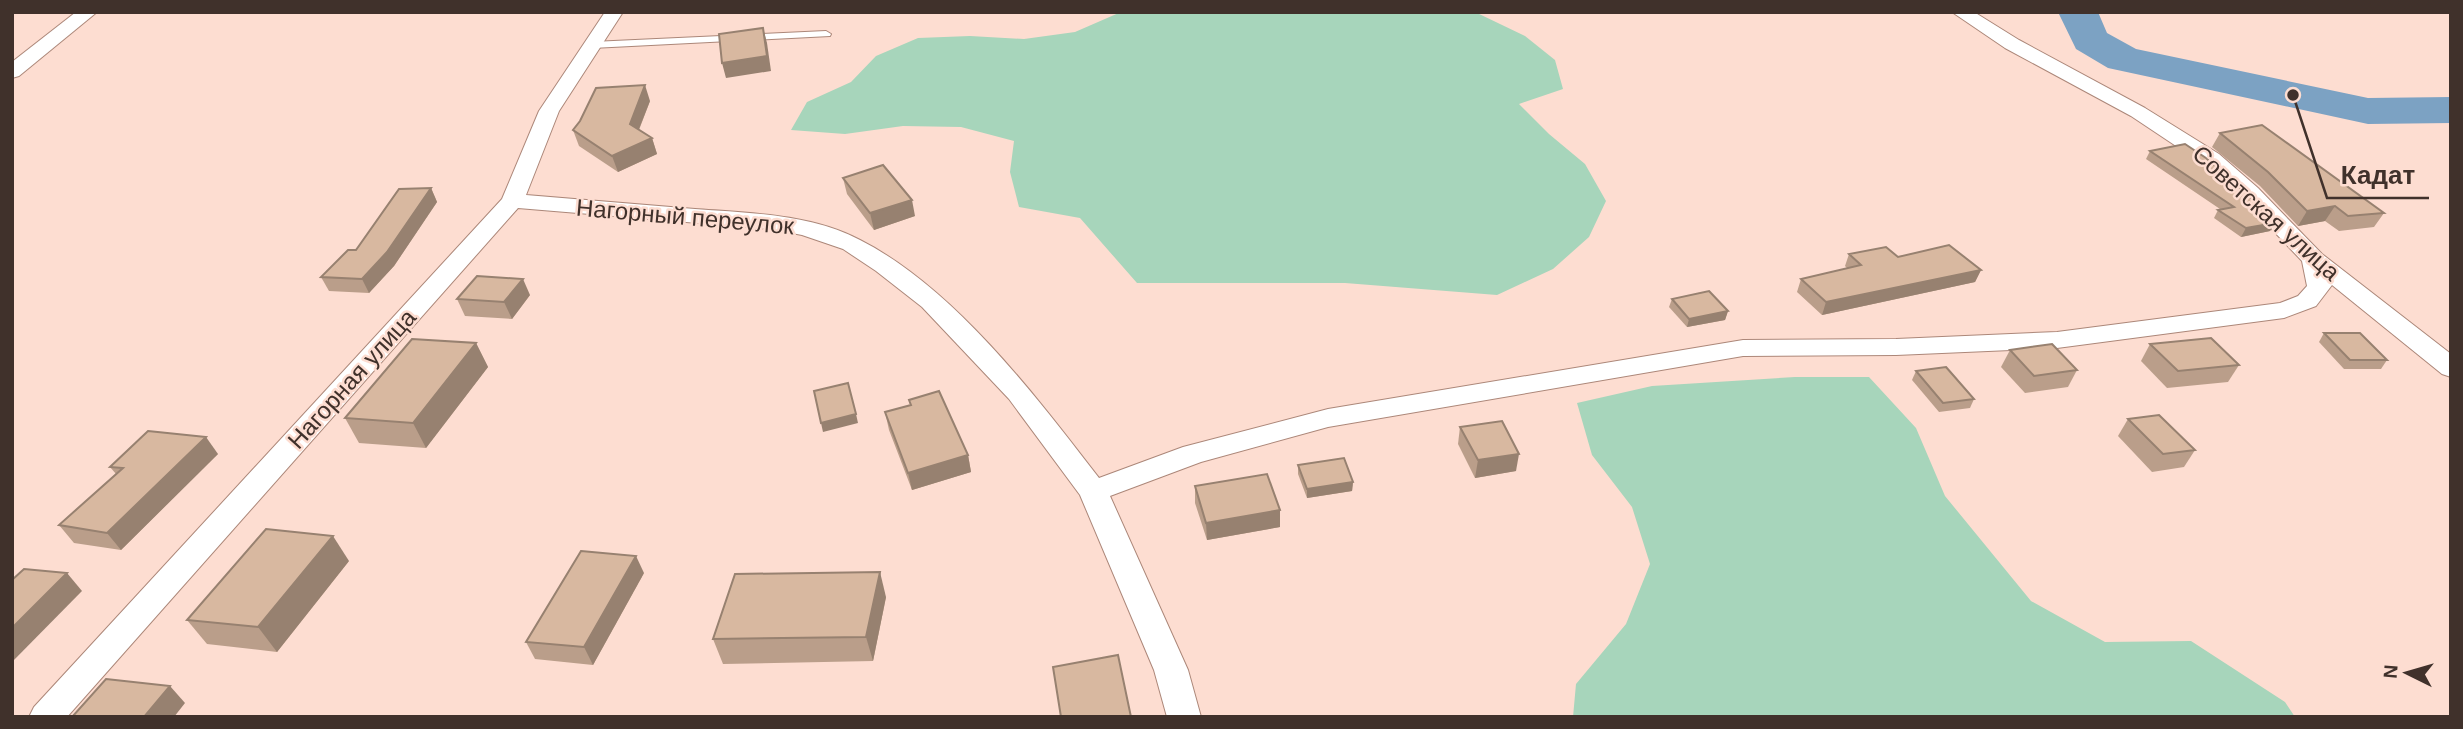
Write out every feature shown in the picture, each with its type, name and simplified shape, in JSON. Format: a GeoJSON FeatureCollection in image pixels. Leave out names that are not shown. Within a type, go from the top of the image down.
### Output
{"type":"FeatureCollection","features":[{"type":"Feature","properties":{"kind":"street"},"geometry":{"type":"LineString","coordinates":[[12,72],[88,12]]}},
{"type":"Feature","properties":{"kind":"street","name":"Нагорная улица"},"geometry":{"type":"LineString","coordinates":[[46,717],[512,201],[549,111],[614,12]]}},
{"type":"Feature","properties":{"kind":"street","name":"Советская улица"},"geometry":{"type":"LineString","coordinates":[[1961,12],[2177,135],[2211,159],[2250,193],[2314,258],[2451,368]]}},
{"type":"Feature","properties":{"kind":"street","name":"Нагорный переулок"},"geometry":{"type":"LineString","coordinates":[[512,201],[771,222],[807,229],[851,244],[885,266],[931,302],[1018,393],[1093,491],[1171,670],[1184,717]]}},
{"type":"Feature","properties":{"kind":"street"},"geometry":{"type":"LineString","coordinates":[[1093,491],[1193,454],[1328,418],[1743,348],[1896,347],[2057,340],[2284,310],[2306,301],[2320,287],[2314,258]]}},
{"type":"Feature","properties":{"kind":"lane"},"geometry":{"type":"LineString","coordinates":[[592,45],[826,34]]}},
{"type":"Feature","properties":{"kind":"green space"},"geometry":{"type":"Polygon","coordinates":[[[1121,12],[1475,12],[1525,36],[1555,60],[1563,89],[1519,104],[1585,164],[1606,201],[1589,237],[1553,269],[1497,295],[1345,283],[1137,283],[1080,218],[1019,207],[1010,172],[1014,141],[961,127],[903,126],[845,134],[791,130],[807,102],[851,82],[876,56],[918,38],[970,36],[1024,39],[1075,32],[1121,12]]]}},
{"type":"Feature","properties":{"kind":"green space"},"geometry":{"type":"Polygon","coordinates":[[[1795,377],[1869,377],[1916,428],[1945,496],[2031,601],[2105,642],[2191,641],[2285,702],[2295,717],[1573,717],[1576,684],[1626,624],[1650,564],[1632,507],[1592,455],[1577,403],[1652,386],[1795,377]]]}},
{"type":"Feature","properties":{"kind":"building"},"geometry":{"type":"Polygon","coordinates":[[[763,28],[767,56],[722,63],[719,34],[763,28]]]}},
{"type":"Feature","properties":{"kind":"building"},"geometry":{"type":"Polygon","coordinates":[[[645,85],[630,124],[652,138],[612,156],[573,130],[596,88],[645,85]]]}},
{"type":"Feature","properties":{"kind":"building"},"geometry":{"type":"Polygon","coordinates":[[[2262,125],[2384,213],[2348,216],[2335,206],[2307,211],[2268,172],[2220,133],[2262,125]]]}},
{"type":"Feature","properties":{"kind":"building"},"geometry":{"type":"Polygon","coordinates":[[[2185,144],[2206,158],[2245,192],[2275,223],[2246,228],[2218,210],[2234,207],[2150,151],[2185,144]]]}},
{"type":"Feature","properties":{"kind":"building"},"geometry":{"type":"Polygon","coordinates":[[[883,165],[912,200],[870,213],[843,178],[883,165]]]}},
{"type":"Feature","properties":{"kind":"building"},"geometry":{"type":"Polygon","coordinates":[[[431,188],[387,252],[362,279],[321,277],[348,250],[356,250],[399,189],[431,188]]]}},
{"type":"Feature","properties":{"kind":"building"},"geometry":{"type":"Polygon","coordinates":[[[1949,245],[1981,270],[1826,302],[1801,279],[1861,265],[1849,254],[1886,247],[1898,257],[1949,245]]]}},
{"type":"Feature","properties":{"kind":"building"},"geometry":{"type":"Polygon","coordinates":[[[477,276],[523,279],[504,302],[457,299],[477,276]]]}},
{"type":"Feature","properties":{"kind":"building"},"geometry":{"type":"Polygon","coordinates":[[[1709,291],[1728,311],[1689,319],[1672,299],[1709,291]]]}},
{"type":"Feature","properties":{"kind":"building"},"geometry":{"type":"Polygon","coordinates":[[[2324,333],[2360,333],[2387,360],[2350,360],[2324,333]]]}},
{"type":"Feature","properties":{"kind":"building"},"geometry":{"type":"Polygon","coordinates":[[[2211,338],[2239,365],[2178,371],[2150,344],[2211,338]]]}},
{"type":"Feature","properties":{"kind":"building"},"geometry":{"type":"Polygon","coordinates":[[[412,339],[476,343],[413,423],[345,418],[412,339]]]}},
{"type":"Feature","properties":{"kind":"building"},"geometry":{"type":"Polygon","coordinates":[[[2052,344],[2077,370],[2034,376],[2010,350],[2052,344]]]}},
{"type":"Feature","properties":{"kind":"building"},"geometry":{"type":"Polygon","coordinates":[[[1946,367],[1974,399],[1943,403],[1916,371],[1946,367]]]}},
{"type":"Feature","properties":{"kind":"building"},"geometry":{"type":"Polygon","coordinates":[[[848,383],[856,414],[821,423],[814,391],[848,383]]]}},
{"type":"Feature","properties":{"kind":"building"},"geometry":{"type":"Polygon","coordinates":[[[939,391],[968,455],[908,473],[885,412],[911,405],[909,400],[939,391]]]}},
{"type":"Feature","properties":{"kind":"building"},"geometry":{"type":"Polygon","coordinates":[[[2159,415],[2195,450],[2163,454],[2128,419],[2159,415]]]}},
{"type":"Feature","properties":{"kind":"building"},"geometry":{"type":"Polygon","coordinates":[[[1502,421],[1519,454],[1478,460],[1460,427],[1502,421]]]}},
{"type":"Feature","properties":{"kind":"building"},"geometry":{"type":"Polygon","coordinates":[[[148,431],[206,437],[107,533],[59,525],[123,468],[110,467],[148,431]]]}},
{"type":"Feature","properties":{"kind":"building"},"geometry":{"type":"Polygon","coordinates":[[[1344,458],[1353,482],[1307,489],[1298,465],[1344,458]]]}},
{"type":"Feature","properties":{"kind":"building"},"geometry":{"type":"Polygon","coordinates":[[[1267,474],[1280,510],[1206,523],[1195,486],[1267,474]]]}},
{"type":"Feature","properties":{"kind":"building"},"geometry":{"type":"Polygon","coordinates":[[[266,529],[333,536],[258,627],[187,620],[266,529]]]}},
{"type":"Feature","properties":{"kind":"building"},"geometry":{"type":"Polygon","coordinates":[[[581,551],[636,556],[584,647],[526,642],[581,551]]]}},
{"type":"Feature","properties":{"kind":"building"},"geometry":{"type":"Polygon","coordinates":[[[24,569],[67,573],[12,628],[12,580],[24,569]]]}},
{"type":"Feature","properties":{"kind":"building"},"geometry":{"type":"Polygon","coordinates":[[[880,572],[866,637],[713,639],[735,574],[880,572]]]}},
{"type":"Feature","properties":{"kind":"building"},"geometry":{"type":"Polygon","coordinates":[[[1118,655],[1131,717],[1061,717],[1053,667],[1118,655]]]}},
{"type":"Feature","properties":{"kind":"building"},"geometry":{"type":"Polygon","coordinates":[[[106,679],[170,686],[144,717],[72,717],[106,679]]]}},
{"type":"Feature","properties":{"kind":"waterway"},"geometry":{"type":"LineString","coordinates":[[2078,12],[2090,40],[2123,59],[2368,111],[2451,110]]}},
{"type":"Feature","properties":{"kind":"place","name":"Кадат"},"geometry":{"type":"Point","coordinates":[2293,95]}}]}
